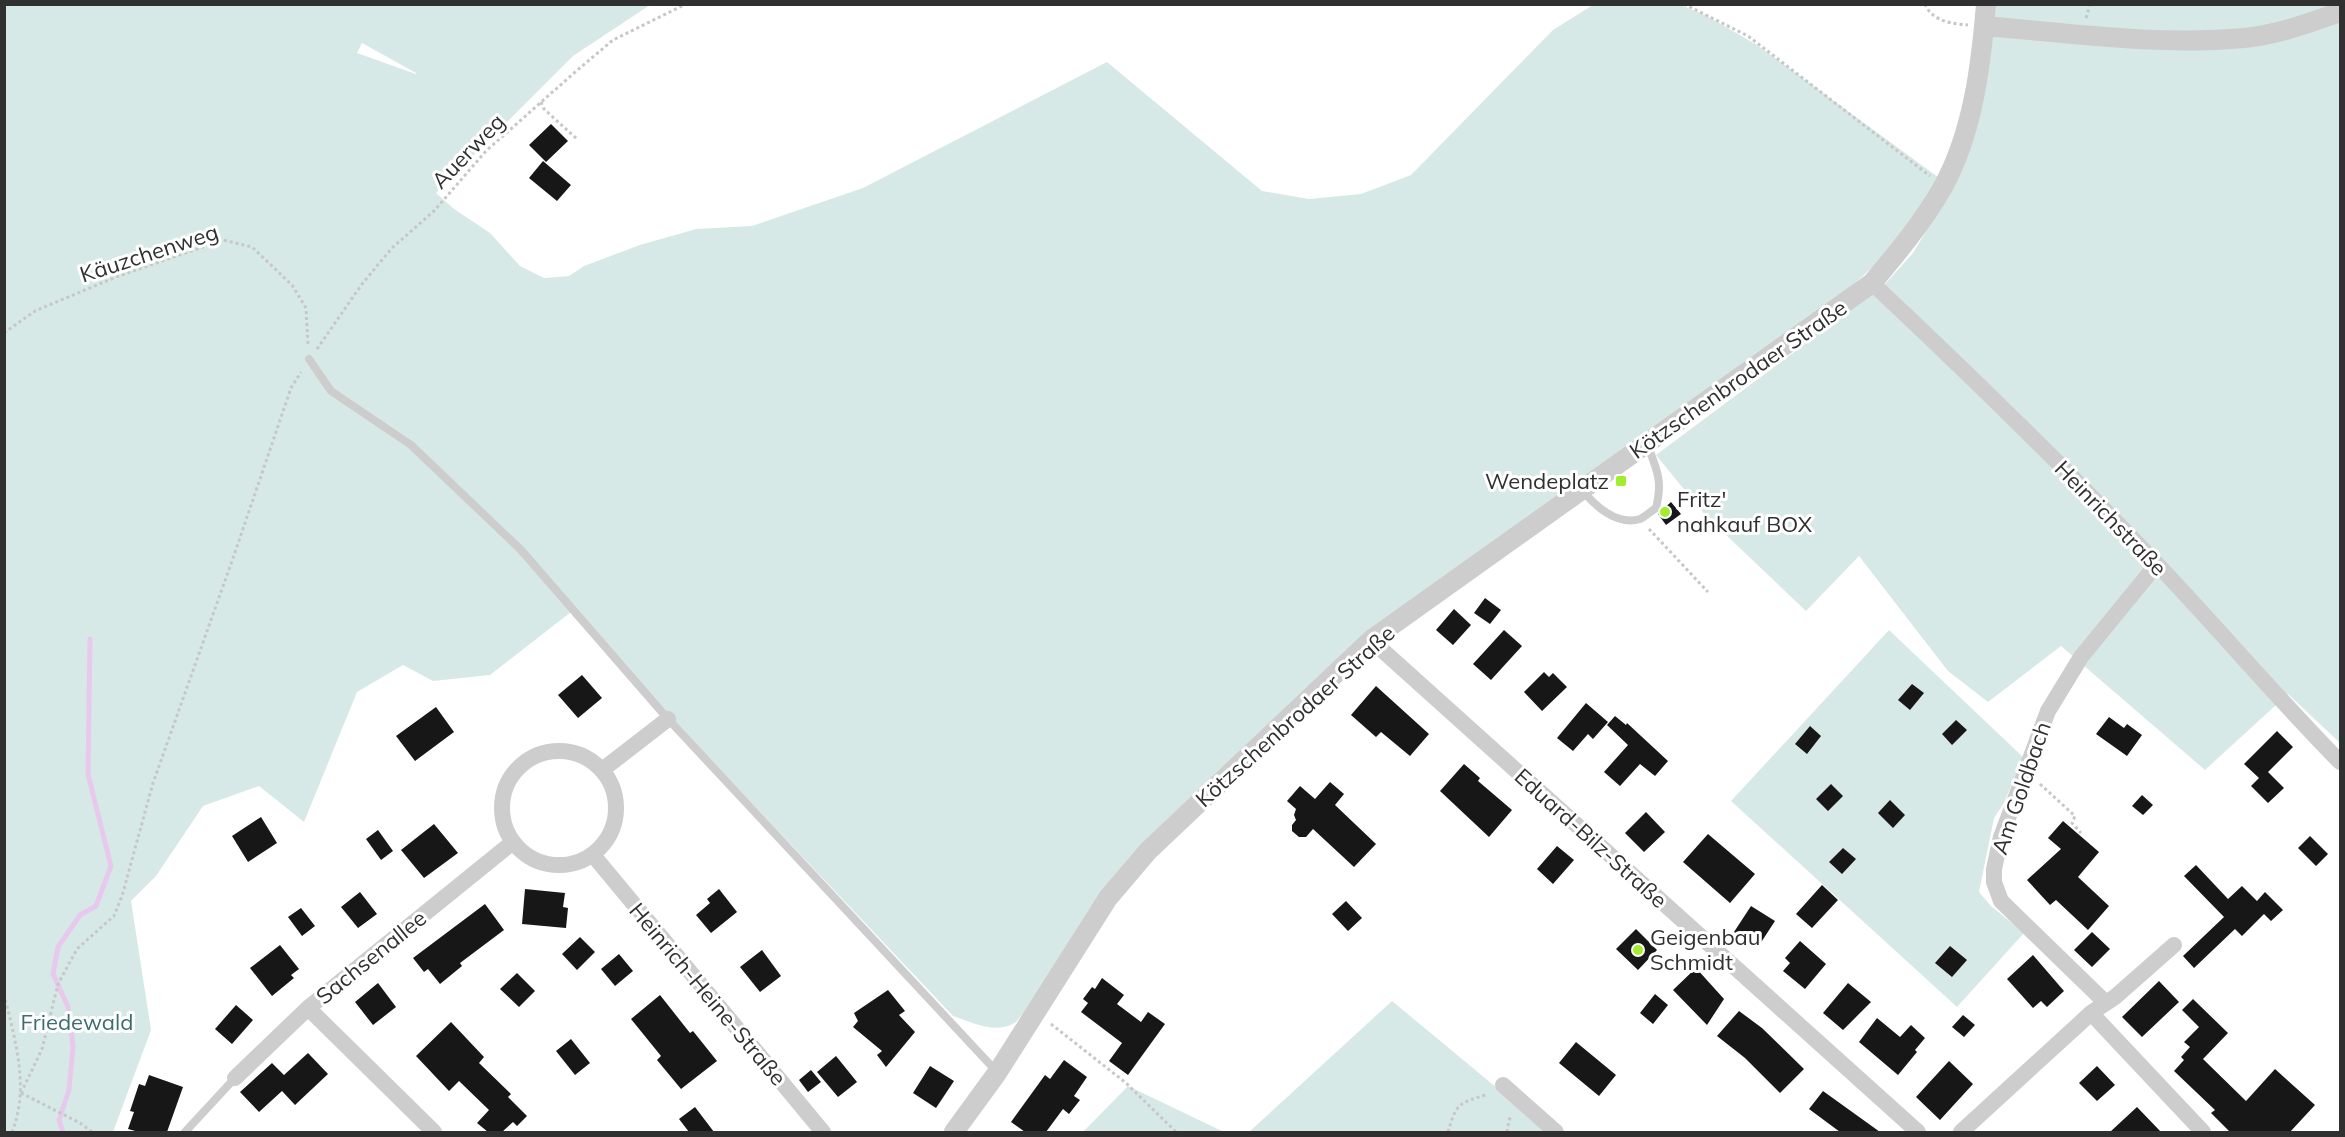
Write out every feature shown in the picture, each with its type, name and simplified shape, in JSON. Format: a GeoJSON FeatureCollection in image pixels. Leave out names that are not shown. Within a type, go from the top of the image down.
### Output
{"type":"FeatureCollection","features":[{"type":"Feature","properties":{"kind":"street","name":"Kötzschenbrodaer Straße"},"geometry":{"type":"LineString","coordinates":[[954,1132],[997,1073],[1108,898],[1148,851],[1371,640],[1872,283],[1912,236],[1943,186],[1961,144],[1973,102],[1986,4]]}},
{"type":"Feature","properties":{"kind":"street"},"geometry":{"type":"LineString","coordinates":[[1984,26],[2162,40],[2204,40],[2246,38],[2294,28],[2340,12]]}},
{"type":"Feature","properties":{"kind":"street","name":"Heinrichstraße"},"geometry":{"type":"LineString","coordinates":[[1872,283],[1990,395],[2157,564],[2288,709],[2340,762]]}},
{"type":"Feature","properties":{"kind":"street","name":"Am Goldbach"},"geometry":{"type":"LineString","coordinates":[[2106,1003],[2001,901],[1994,882],[1996,856],[2048,711],[2081,657],[2157,564]]}},
{"type":"Feature","properties":{"kind":"street","name":"Eduard-Bilz-Straße"},"geometry":{"type":"LineString","coordinates":[[1371,640],[1918,1132]]}},
{"type":"Feature","properties":{"kind":"street"},"geometry":{"type":"LineString","coordinates":[[602,770],[668,719]]}},
{"type":"Feature","properties":{"kind":"street"},"geometry":{"type":"LineString","coordinates":[[549,751],[569,751],[587,757],[602,770],[612,786],[616,805],[614,824],[606,841],[592,855],[572,864],[550,865],[530,857],[513,842],[504,825],[501,806],[506,787],[516,770],[531,758],[549,751]]}},
{"type":"Feature","properties":{"kind":"street","name":"Sachsenallee"},"geometry":{"type":"LineString","coordinates":[[235,1078],[308,1008],[513,842]]}},
{"type":"Feature","properties":{"kind":"street","name":"Heinrich-Heine-Straße"},"geometry":{"type":"LineString","coordinates":[[592,855],[823,1132]]}},
{"type":"Feature","properties":{"kind":"street"},"geometry":{"type":"LineString","coordinates":[[1961,1132],[2091,1013],[2174,945]]}},
{"type":"Feature","properties":{"kind":"street"},"geometry":{"type":"LineString","coordinates":[[308,1008],[434,1132]]}},
{"type":"Feature","properties":{"kind":"street"},"geometry":{"type":"LineString","coordinates":[[2091,1013],[2203,1132]]}},
{"type":"Feature","properties":{"kind":"street"},"geometry":{"type":"LineString","coordinates":[[1503,1085],[1556,1132]]}},
{"type":"Feature","properties":{"kind":"lane"},"geometry":{"type":"LineString","coordinates":[[309,359],[331,391],[411,445],[521,550],[668,719],[997,1073]]}},
{"type":"Feature","properties":{"kind":"lane"},"geometry":{"type":"LineString","coordinates":[[1582,490],[1601,509],[1620,520],[1640,519],[1656,508],[1661,490],[1647,444]]}},
{"type":"Feature","properties":{"kind":"lane"},"geometry":{"type":"LineString","coordinates":[[185,1132],[235,1078]]}},
{"type":"Feature","properties":{"kind":"path","name":"Auerweg"},"geometry":{"type":"LineString","coordinates":[[21,1093],[42,1049],[58,984],[77,949],[114,916],[122,896],[153,783],[291,388],[362,284],[392,248],[435,211],[486,151],[614,40],[686,4]]}},
{"type":"Feature","properties":{"kind":"path"},"geometry":{"type":"LineString","coordinates":[[1684,4],[1748,36],[1910,163],[1943,186]]}},
{"type":"Feature","properties":{"kind":"path"},"geometry":{"type":"LineString","coordinates":[[1925,4],[1928,11],[1948,23],[1984,26]]}},
{"type":"Feature","properties":{"kind":"path"},"geometry":{"type":"LineString","coordinates":[[541,102],[544,109],[578,140]]}},
{"type":"Feature","properties":{"kind":"path","name":"Käuzchenweg"},"geometry":{"type":"LineString","coordinates":[[4,333],[35,311],[117,277],[223,240],[252,247],[292,285],[306,308],[309,359]]}},
{"type":"Feature","properties":{"kind":"path"},"geometry":{"type":"LineString","coordinates":[[1640,519],[1708,592]]}},
{"type":"Feature","properties":{"kind":"path"},"geometry":{"type":"LineString","coordinates":[[2025,771],[2075,816],[2072,823],[2081,832]]}},
{"type":"Feature","properties":{"kind":"path"},"geometry":{"type":"LineString","coordinates":[[4,994],[19,1055],[21,1093],[17,1120],[12,1132]]}},
{"type":"Feature","properties":{"kind":"path"},"geometry":{"type":"LineString","coordinates":[[1036,1012],[1126,1083],[1176,1132]]}},
{"type":"Feature","properties":{"kind":"path"},"geometry":{"type":"LineString","coordinates":[[1448,1132],[1453,1114],[1460,1104],[1503,1085]]}},
{"type":"Feature","properties":{"kind":"path"},"geometry":{"type":"LineString","coordinates":[[21,1093],[80,1123],[92,1132]]}},
{"type":"Feature","properties":{"kind":"green space","name":"Friedewald"},"geometry":{"type":"Polygon","coordinates":[[[5,5],[650,5],[573,56],[436,193],[454,209],[490,233],[520,266],[544,278],[569,276],[584,266],[640,245],[696,229],[752,226],[863,188],[1107,62],[1262,191],[1309,199],[1361,194],[1411,175],[1553,30],[1593,5],[1681,5],[1707,16],[1757,45],[1938,177],[1912,221],[1886,254],[1834,300],[1378,626],[1207,788],[1016,1022],[1008,1026],[993,1028],[953,1016],[571,612],[490,675],[433,681],[403,665],[357,692],[304,822],[259,786],[203,806],[156,876],[131,901],[151,1030],[113,1132],[5,1132],[5,5]],[[362,43],[357,53],[416,74],[362,43]]]}},
{"type":"Feature","properties":{"kind":"green space"},"geometry":{"type":"Polygon","coordinates":[[[1995,5],[2340,5],[2340,743],[2288,694],[2205,770],[2061,646],[1988,702],[1948,671],[1859,556],[1806,611],[1705,515],[1656,455],[1884,285],[1913,253],[1952,188],[1995,5]]]}},
{"type":"Feature","properties":{"kind":"green space"},"geometry":{"type":"Polygon","coordinates":[[[1889,630],[2023,757],[2004,803],[1994,818],[1979,892],[1991,906],[2024,933],[1957,1007],[1731,801],[1889,630]]]}},
{"type":"Feature","properties":{"kind":"green space"},"geometry":{"type":"Polygon","coordinates":[[[1392,1001],[1550,1132],[1249,1132],[1392,1001]]]}},
{"type":"Feature","properties":{"kind":"green space"},"geometry":{"type":"Polygon","coordinates":[[[1128,1086],[1224,1132],[1083,1132],[1128,1086]]]}},
{"type":"Feature","properties":{"kind":"building"},"geometry":{"type":"Polygon","coordinates":[[[551,124],[568,141],[546,162],[529,145],[551,124]]]}},
{"type":"Feature","properties":{"kind":"building"},"geometry":{"type":"Polygon","coordinates":[[[543,161],[571,185],[557,201],[529,178],[543,161]]]}},
{"type":"Feature","properties":{"kind":"building"},"geometry":{"type":"Polygon","coordinates":[[[1671,502],[1681,514],[1666,525],[1658,514],[1671,502]]]}},
{"type":"Feature","properties":{"kind":"building"},"geometry":{"type":"Polygon","coordinates":[[[1485,598],[1501,610],[1490,624],[1474,613],[1485,598]]]}},
{"type":"Feature","properties":{"kind":"building"},"geometry":{"type":"Polygon","coordinates":[[[1454,609],[1471,625],[1453,645],[1436,630],[1454,609]]]}},
{"type":"Feature","properties":{"kind":"building"},"geometry":{"type":"Polygon","coordinates":[[[1504,630],[1522,646],[1491,680],[1473,664],[1504,630]]]}},
{"type":"Feature","properties":{"kind":"building"},"geometry":{"type":"Polygon","coordinates":[[[1544,672],[1549,677],[1553,673],[1567,687],[1542,711],[1524,692],[1544,672]]]}},
{"type":"Feature","properties":{"kind":"building"},"geometry":{"type":"Polygon","coordinates":[[[582,675],[602,698],[578,718],[558,695],[582,675]]]}},
{"type":"Feature","properties":{"kind":"building"},"geometry":{"type":"Polygon","coordinates":[[[1912,684],[1924,693],[1910,710],[1898,700],[1912,684]]]}},
{"type":"Feature","properties":{"kind":"building"},"geometry":{"type":"Polygon","coordinates":[[[1376,686],[1429,734],[1410,756],[1381,732],[1376,737],[1351,715],[1376,686]]]}},
{"type":"Feature","properties":{"kind":"building"},"geometry":{"type":"Polygon","coordinates":[[[1586,703],[1608,722],[1593,739],[1588,734],[1573,751],[1557,738],[1586,703]]]}},
{"type":"Feature","properties":{"kind":"building"},"geometry":{"type":"Polygon","coordinates":[[[436,707],[454,732],[415,761],[396,736],[436,707]]]}},
{"type":"Feature","properties":{"kind":"building"},"geometry":{"type":"Polygon","coordinates":[[[1615,716],[1626,725],[1627,723],[1668,761],[1655,776],[1640,764],[1620,786],[1604,772],[1628,745],[1607,725],[1615,716]]]}},
{"type":"Feature","properties":{"kind":"building"},"geometry":{"type":"Polygon","coordinates":[[[2109,717],[2124,728],[2127,724],[2142,735],[2127,756],[2096,734],[2109,717]]]}},
{"type":"Feature","properties":{"kind":"building"},"geometry":{"type":"Polygon","coordinates":[[[1956,720],[1967,730],[1952,745],[1942,734],[1956,720]]]}},
{"type":"Feature","properties":{"kind":"building"},"geometry":{"type":"Polygon","coordinates":[[[1810,726],[1821,736],[1807,754],[1795,744],[1810,726]]]}},
{"type":"Feature","properties":{"kind":"building"},"geometry":{"type":"Polygon","coordinates":[[[2277,731],[2293,747],[2268,772],[2284,788],[2268,803],[2251,786],[2259,778],[2244,764],[2277,731]]]}},
{"type":"Feature","properties":{"kind":"building"},"geometry":{"type":"Polygon","coordinates":[[[1464,764],[1480,778],[1478,781],[1512,810],[1489,837],[1440,791],[1464,764]]]}},
{"type":"Feature","properties":{"kind":"building"},"geometry":{"type":"Polygon","coordinates":[[[1330,782],[1344,794],[1335,805],[1376,844],[1354,867],[1313,829],[1306,837],[1299,837],[1292,831],[1292,825],[1296,820],[1294,815],[1296,809],[1287,801],[1300,786],[1315,799],[1330,782]]]}},
{"type":"Feature","properties":{"kind":"building"},"geometry":{"type":"Polygon","coordinates":[[[1831,784],[1843,796],[1828,811],[1816,799],[1831,784]]]}},
{"type":"Feature","properties":{"kind":"building"},"geometry":{"type":"Polygon","coordinates":[[[2142,795],[2153,805],[2143,815],[2132,806],[2142,795]]]}},
{"type":"Feature","properties":{"kind":"building"},"geometry":{"type":"Polygon","coordinates":[[[1890,800],[1905,815],[1893,828],[1878,813],[1890,800]]]}},
{"type":"Feature","properties":{"kind":"building"},"geometry":{"type":"Polygon","coordinates":[[[1646,812],[1665,832],[1644,852],[1625,833],[1646,812]]]}},
{"type":"Feature","properties":{"kind":"building"},"geometry":{"type":"Polygon","coordinates":[[[261,817],[277,843],[248,862],[232,836],[261,817]]]}},
{"type":"Feature","properties":{"kind":"building"},"geometry":{"type":"Polygon","coordinates":[[[2063,821],[2099,852],[2078,877],[2109,906],[2088,930],[2056,900],[2050,905],[2027,880],[2061,849],[2048,838],[2063,821]]]}},
{"type":"Feature","properties":{"kind":"building"},"geometry":{"type":"Polygon","coordinates":[[[434,824],[458,853],[424,878],[401,850],[434,824]]]}},
{"type":"Feature","properties":{"kind":"building"},"geometry":{"type":"Polygon","coordinates":[[[378,830],[393,851],[381,860],[366,839],[378,830]]]}},
{"type":"Feature","properties":{"kind":"building"},"geometry":{"type":"Polygon","coordinates":[[[1708,834],[1755,874],[1730,903],[1683,862],[1708,834]]]}},
{"type":"Feature","properties":{"kind":"building"},"geometry":{"type":"Polygon","coordinates":[[[2310,836],[2328,854],[2316,866],[2298,848],[2310,836]]]}},
{"type":"Feature","properties":{"kind":"building"},"geometry":{"type":"Polygon","coordinates":[[[1557,846],[1574,860],[1553,884],[1537,869],[1557,846]]]}},
{"type":"Feature","properties":{"kind":"building"},"geometry":{"type":"Polygon","coordinates":[[[1843,848],[1856,859],[1842,874],[1829,862],[1843,848]]]}},
{"type":"Feature","properties":{"kind":"building"},"geometry":{"type":"Polygon","coordinates":[[[2196,865],[2228,899],[2242,886],[2257,901],[2265,892],[2283,910],[2271,921],[2264,914],[2242,936],[2235,929],[2194,968],[2183,956],[2224,917],[2184,876],[2196,865]]]}},
{"type":"Feature","properties":{"kind":"building"},"geometry":{"type":"Polygon","coordinates":[[[1822,885],[1838,900],[1812,928],[1796,914],[1822,885]]]}},
{"type":"Feature","properties":{"kind":"building"},"geometry":{"type":"Polygon","coordinates":[[[525,889],[565,893],[563,907],[568,908],[566,928],[522,924],[525,889]]]}},
{"type":"Feature","properties":{"kind":"building"},"geometry":{"type":"Polygon","coordinates":[[[719,889],[737,912],[711,933],[696,915],[710,903],[707,899],[719,889]]]}},
{"type":"Feature","properties":{"kind":"building"},"geometry":{"type":"Polygon","coordinates":[[[360,892],[377,914],[358,928],[341,907],[360,892]]]}},
{"type":"Feature","properties":{"kind":"building"},"geometry":{"type":"Polygon","coordinates":[[[1346,901],[1362,918],[1348,931],[1332,914],[1346,901]]]}},
{"type":"Feature","properties":{"kind":"building"},"geometry":{"type":"Polygon","coordinates":[[[485,904],[504,930],[460,963],[462,966],[440,984],[428,969],[424,972],[413,958],[485,904]]]}},
{"type":"Feature","properties":{"kind":"building"},"geometry":{"type":"Polygon","coordinates":[[[1751,906],[1775,921],[1758,947],[1734,932],[1751,906]]]}},
{"type":"Feature","properties":{"kind":"building"},"geometry":{"type":"Polygon","coordinates":[[[301,908],[315,926],[302,936],[288,917],[301,908]]]}},
{"type":"Feature","properties":{"kind":"building"},"geometry":{"type":"Polygon","coordinates":[[[1636,929],[1657,950],[1638,970],[1616,949],[1636,929]]]}},
{"type":"Feature","properties":{"kind":"building"},"geometry":{"type":"Polygon","coordinates":[[[2092,932],[2110,949],[2092,967],[2074,950],[2092,932]]]}},
{"type":"Feature","properties":{"kind":"building"},"geometry":{"type":"Polygon","coordinates":[[[580,937],[595,952],[577,970],[562,954],[580,937]]]}},
{"type":"Feature","properties":{"kind":"building"},"geometry":{"type":"Polygon","coordinates":[[[1800,941],[1826,964],[1805,989],[1783,971],[1790,963],[1785,958],[1800,941]]]}},
{"type":"Feature","properties":{"kind":"building"},"geometry":{"type":"Polygon","coordinates":[[[280,945],[299,969],[291,975],[294,978],[272,996],[250,968],[280,945]]]}},
{"type":"Feature","properties":{"kind":"building"},"geometry":{"type":"Polygon","coordinates":[[[1950,946],[1967,960],[1952,977],[1935,963],[1950,946]]]}},
{"type":"Feature","properties":{"kind":"building"},"geometry":{"type":"Polygon","coordinates":[[[762,950],[781,976],[760,992],[740,967],[762,950]]]}},
{"type":"Feature","properties":{"kind":"building"},"geometry":{"type":"Polygon","coordinates":[[[619,954],[633,971],[615,986],[601,969],[619,954]]]}},
{"type":"Feature","properties":{"kind":"building"},"geometry":{"type":"Polygon","coordinates":[[[2033,955],[2064,991],[2047,1007],[2041,1001],[2033,1008],[2007,979],[2033,955]]]}},
{"type":"Feature","properties":{"kind":"building"},"geometry":{"type":"Polygon","coordinates":[[[1696,968],[1724,999],[1707,1025],[1673,990],[1696,968]]]}},
{"type":"Feature","properties":{"kind":"building"},"geometry":{"type":"Polygon","coordinates":[[[517,973],[535,991],[519,1007],[500,989],[517,973]]]}},
{"type":"Feature","properties":{"kind":"building"},"geometry":{"type":"Polygon","coordinates":[[[1102,978],[1124,995],[1117,1004],[1141,1022],[1148,1012],[1165,1024],[1128,1075],[1109,1061],[1122,1043],[1081,1012],[1088,1003],[1083,999],[1092,987],[1095,989],[1102,978]]]}},
{"type":"Feature","properties":{"kind":"building"},"geometry":{"type":"Polygon","coordinates":[[[2159,981],[2179,1002],[2142,1037],[2122,1017],[2159,981]]]}},
{"type":"Feature","properties":{"kind":"building"},"geometry":{"type":"Polygon","coordinates":[[[378,983],[396,1007],[373,1025],[355,1002],[378,983]]]}},
{"type":"Feature","properties":{"kind":"building"},"geometry":{"type":"Polygon","coordinates":[[[1848,983],[1871,1002],[1843,1030],[1823,1013],[1848,983]]]}},
{"type":"Feature","properties":{"kind":"building"},"geometry":{"type":"Polygon","coordinates":[[[888,990],[905,1011],[899,1015],[915,1032],[886,1067],[877,1055],[882,1051],[853,1027],[858,1021],[854,1013],[888,990]]]}},
{"type":"Feature","properties":{"kind":"building"},"geometry":{"type":"Polygon","coordinates":[[[1655,994],[1668,1005],[1653,1024],[1640,1013],[1655,994]]]}},
{"type":"Feature","properties":{"kind":"building"},"geometry":{"type":"Polygon","coordinates":[[[660,995],[690,1033],[693,1031],[717,1061],[681,1089],[657,1060],[661,1056],[631,1019],[660,995]]]}},
{"type":"Feature","properties":{"kind":"building"},"geometry":{"type":"Polygon","coordinates":[[[2193,999],[2228,1033],[2203,1059],[2246,1101],[2275,1069],[2315,1105],[2290,1132],[2230,1132],[2211,1113],[2215,1110],[2174,1071],[2184,1060],[2181,1057],[2190,1047],[2184,1042],[2199,1027],[2182,1010],[2193,999]]]}},
{"type":"Feature","properties":{"kind":"building"},"geometry":{"type":"Polygon","coordinates":[[[236,1005],[253,1020],[232,1044],[215,1029],[236,1005]]]}},
{"type":"Feature","properties":{"kind":"building"},"geometry":{"type":"Polygon","coordinates":[[[1739,1011],[1762,1028],[1804,1069],[1780,1093],[1745,1058],[1717,1036],[1739,1011]]]}},
{"type":"Feature","properties":{"kind":"building"},"geometry":{"type":"Polygon","coordinates":[[[1963,1015],[1975,1025],[1964,1037],[1952,1027],[1963,1015]]]}},
{"type":"Feature","properties":{"kind":"building"},"geometry":{"type":"Polygon","coordinates":[[[1877,1018],[1900,1037],[1911,1025],[1925,1038],[1898,1075],[1859,1042],[1877,1018]]]}},
{"type":"Feature","properties":{"kind":"building"},"geometry":{"type":"Polygon","coordinates":[[[451,1022],[484,1057],[479,1063],[511,1094],[508,1097],[527,1116],[517,1126],[513,1122],[502,1132],[488,1132],[477,1123],[489,1110],[459,1081],[449,1091],[416,1056],[451,1022]]]}},
{"type":"Feature","properties":{"kind":"building"},"geometry":{"type":"Polygon","coordinates":[[[571,1039],[590,1063],[575,1075],[556,1051],[571,1039]]]}},
{"type":"Feature","properties":{"kind":"building"},"geometry":{"type":"Polygon","coordinates":[[[1576,1042],[1616,1075],[1599,1096],[1559,1063],[1576,1042]]]}},
{"type":"Feature","properties":{"kind":"building"},"geometry":{"type":"Polygon","coordinates":[[[308,1053],[328,1074],[295,1105],[282,1091],[259,1112],[240,1092],[272,1063],[284,1075],[308,1053]]]}},
{"type":"Feature","properties":{"kind":"building"},"geometry":{"type":"Polygon","coordinates":[[[836,1056],[857,1082],[838,1097],[817,1072],[836,1056]]]}},
{"type":"Feature","properties":{"kind":"building"},"geometry":{"type":"Polygon","coordinates":[[[1064,1060],[1087,1077],[1074,1096],[1080,1100],[1069,1114],[1063,1109],[1046,1132],[1025,1132],[1011,1122],[1045,1075],[1050,1079],[1064,1060]]]}},
{"type":"Feature","properties":{"kind":"building"},"geometry":{"type":"Polygon","coordinates":[[[1949,1061],[1973,1084],[1940,1120],[1916,1097],[1949,1061]]]}},
{"type":"Feature","properties":{"kind":"building"},"geometry":{"type":"Polygon","coordinates":[[[930,1066],[954,1081],[936,1108],[913,1093],[930,1066]]]}},
{"type":"Feature","properties":{"kind":"building"},"geometry":{"type":"Polygon","coordinates":[[[2097,1066],[2115,1085],[2097,1101],[2079,1083],[2097,1066]]]}},
{"type":"Feature","properties":{"kind":"building"},"geometry":{"type":"Polygon","coordinates":[[[811,1070],[821,1082],[808,1092],[799,1080],[811,1070]]]}},
{"type":"Feature","properties":{"kind":"building"},"geometry":{"type":"Polygon","coordinates":[[[149,1075],[183,1087],[167,1132],[139,1132],[128,1129],[134,1112],[130,1111],[139,1084],[145,1086],[149,1075]]]}},
{"type":"Feature","properties":{"kind":"building"},"geometry":{"type":"Polygon","coordinates":[[[1823,1091],[1880,1132],[1840,1132],[1809,1109],[1823,1091]]]}},
{"type":"Feature","properties":{"kind":"building"},"geometry":{"type":"Polygon","coordinates":[[[695,1107],[714,1132],[689,1132],[679,1119],[695,1107]]]}},
{"type":"Feature","properties":{"kind":"building"},"geometry":{"type":"Polygon","coordinates":[[[2137,1107],[2161,1132],[2110,1132],[2137,1107]]]}},
{"type":"Feature","properties":{"kind":"waterway"},"geometry":{"type":"LineString","coordinates":[[63,1132],[59,1120],[69,1090],[73,1046],[68,1007],[53,974],[58,947],[80,915],[96,906],[111,866],[88,774],[90,639]]}},
{"type":"Feature","properties":{"kind":"place","name":"Wendeplatz"},"geometry":{"type":"Point","coordinates":[1621,481]}},
{"type":"Feature","properties":{"kind":"place","name":"Fritz' nahkauf BOX"},"geometry":{"type":"Point","coordinates":[1665,512]}},
{"type":"Feature","properties":{"kind":"place","name":"Geigenbau Schmidt"},"geometry":{"type":"Point","coordinates":[1638,950]}}]}
